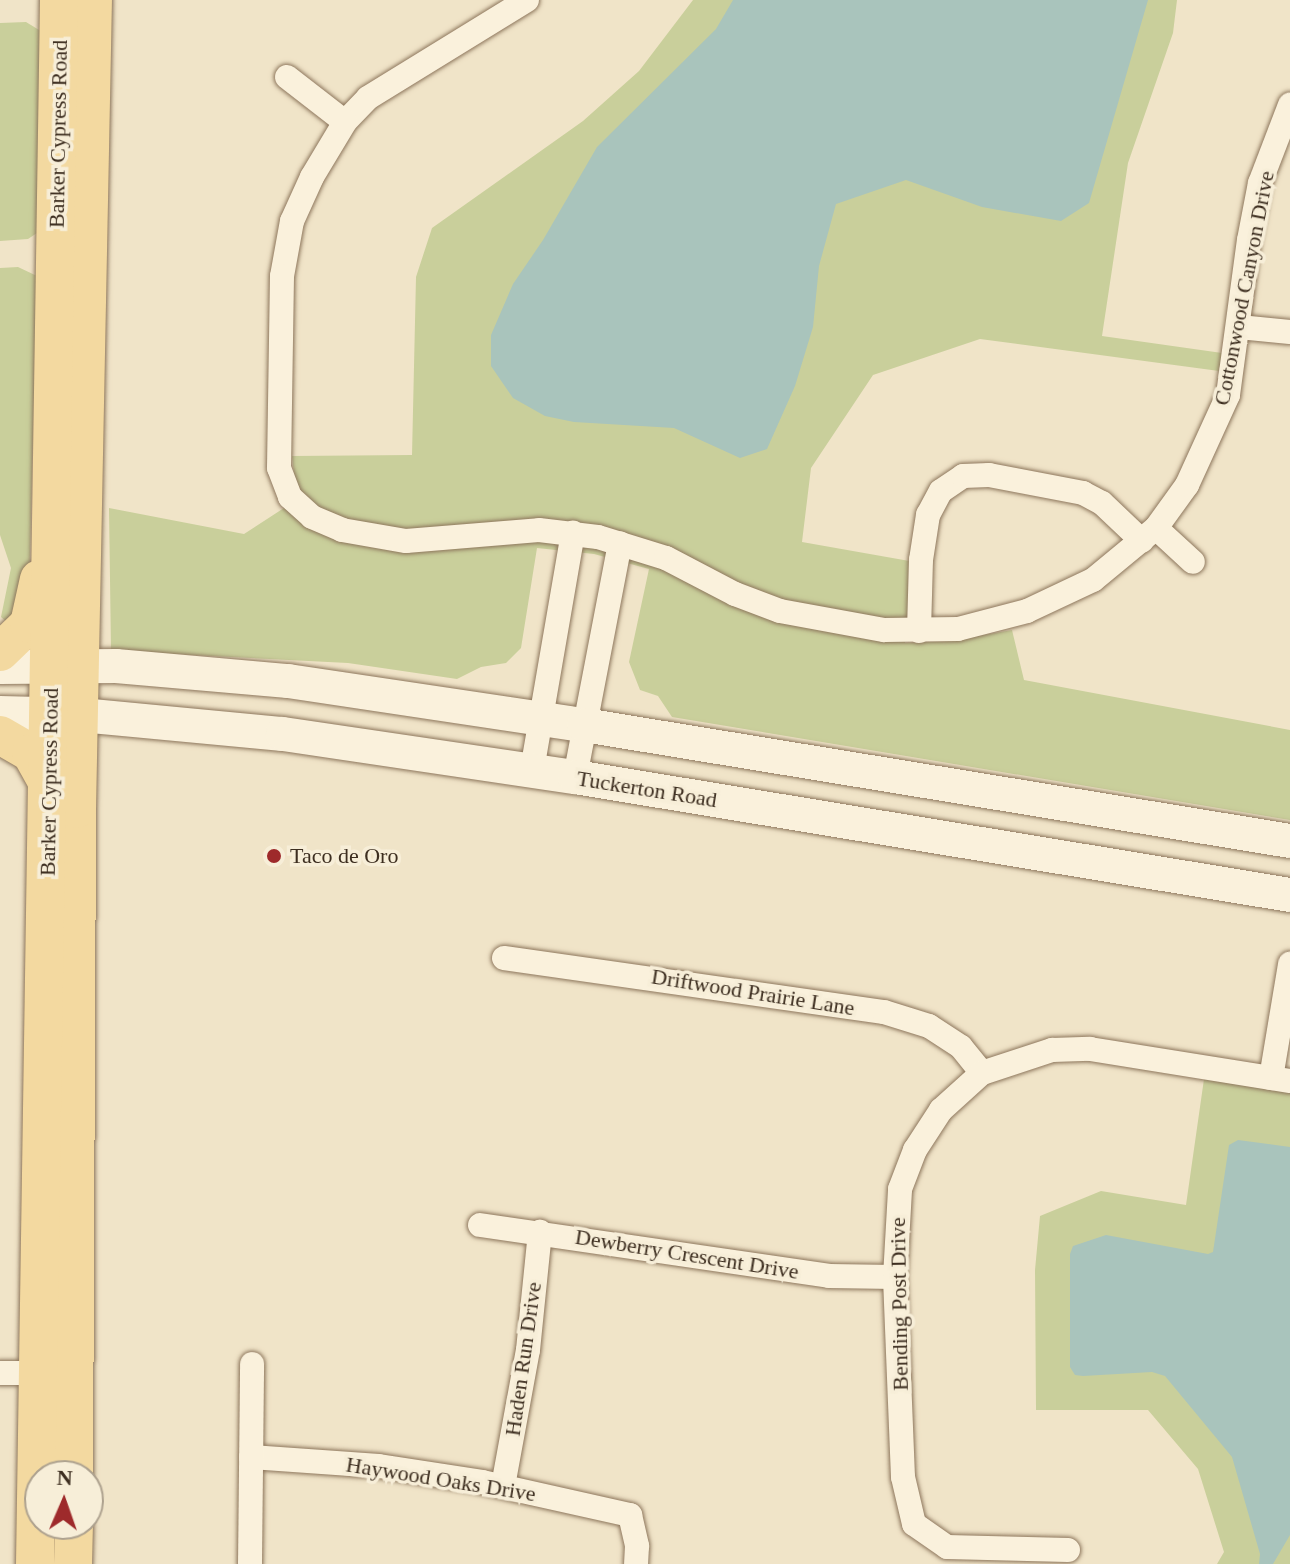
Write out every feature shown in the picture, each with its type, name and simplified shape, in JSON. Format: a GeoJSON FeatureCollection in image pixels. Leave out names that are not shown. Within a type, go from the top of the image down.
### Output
{"type":"FeatureCollection","features":[{"type":"Feature","properties":{"kind":"main road","name":"Barker Cypress Road"},"geometry":{"type":"LineString","coordinates":[[71,4],[87,187],[66,715],[77,842],[74,1460]]}},
{"type":"Feature","properties":{"kind":"main road","name":"Barker Cypress Road"},"geometry":{"type":"LineString","coordinates":[[67,667],[53,522],[71,4]]}},
{"type":"Feature","properties":{"kind":"main road"},"geometry":{"type":"LineString","coordinates":[[0,652],[18,638],[33,613],[53,522]]}},
{"type":"Feature","properties":{"kind":"main road"},"geometry":{"type":"LineString","coordinates":[[0,667],[67,667],[288,681],[584,725],[1290,841]]}},
{"type":"Feature","properties":{"kind":"main road","name":"Tuckerton Road"},"geometry":{"type":"LineString","coordinates":[[0,713],[66,715],[283,734],[532,770],[1290,895]]}},
{"type":"Feature","properties":{"kind":"main road","name":"Barker Cypress Road"},"geometry":{"type":"LineString","coordinates":[[35,1564],[49,785],[66,715]]}},
{"type":"Feature","properties":{"kind":"main road"},"geometry":{"type":"LineString","coordinates":[[0,735],[31,753],[49,785]]}},
{"type":"Feature","properties":{"kind":"main road"},"geometry":{"type":"LineString","coordinates":[[39,1373],[49,1381],[56,1397],[56,1435],[63,1460]]}},
{"type":"Feature","properties":{"kind":"main road"},"geometry":{"type":"LineString","coordinates":[[73,1564],[74,1540]]}},
{"type":"Feature","properties":{"kind":"street","name":"Cottonwood Canyon Drive"},"geometry":{"type":"LineString","coordinates":[[527,0],[368,98],[345,122],[312,177],[292,221],[282,276],[279,468],[290,497],[312,517],[342,530],[406,541],[539,530],[609,540],[666,558],[735,594],[780,611],[870,628],[919,631],[958,629],[1027,611],[1093,580],[1149,534],[1187,485],[1212,437],[1228,395],[1260,183],[1290,105]]}},
{"type":"Feature","properties":{"kind":"street"},"geometry":{"type":"LineString","coordinates":[[287,77],[345,122]]}},
{"type":"Feature","properties":{"kind":"street"},"geometry":{"type":"LineString","coordinates":[[1239,327],[1290,332]]}},
{"type":"Feature","properties":{"kind":"street"},"geometry":{"type":"LineString","coordinates":[[919,631],[924,533],[934,501],[950,482],[975,473],[1064,487],[1102,503],[1193,562]]}},
{"type":"Feature","properties":{"kind":"street"},"geometry":{"type":"LineString","coordinates":[[532,770],[573,533]]}},
{"type":"Feature","properties":{"kind":"street"},"geometry":{"type":"LineString","coordinates":[[575,777],[606,612],[609,540]]}},
{"type":"Feature","properties":{"kind":"street"},"geometry":{"type":"LineString","coordinates":[[563,604],[584,605],[606,612]]}},
{"type":"Feature","properties":{"kind":"street"},"geometry":{"type":"LineString","coordinates":[[552,659],[595,668]]}},
{"type":"Feature","properties":{"kind":"street","name":"Driftwood Prairie Lane"},"geometry":{"type":"LineString","coordinates":[[504,958],[884,1012],[929,1026],[961,1047],[982,1073]]}},
{"type":"Feature","properties":{"kind":"street"},"geometry":{"type":"LineString","coordinates":[[1280,1079],[1290,964]]}},
{"type":"Feature","properties":{"kind":"street","name":"Bending Post Drive"},"geometry":{"type":"LineString","coordinates":[[1068,1550],[947,1547],[914,1524],[903,1477],[895,1277],[900,1189],[915,1150],[941,1110],[982,1073],[1052,1050],[1090,1049],[1280,1079]]}},
{"type":"Feature","properties":{"kind":"street","name":"Dewberry Crescent Drive"},"geometry":{"type":"LineString","coordinates":[[480,1225],[829,1276],[895,1277]]}},
{"type":"Feature","properties":{"kind":"street","name":"Haden Run Drive"},"geometry":{"type":"LineString","coordinates":[[503,1486],[528,1350],[540,1232]]}},
{"type":"Feature","properties":{"kind":"street"},"geometry":{"type":"LineString","coordinates":[[250,1564],[252,1364]]}},
{"type":"Feature","properties":{"kind":"street"},"geometry":{"type":"LineString","coordinates":[[0,1373],[39,1373]]}},
{"type":"Feature","properties":{"kind":"street","name":"Haywood Oaks Drive"},"geometry":{"type":"LineString","coordinates":[[251,1457],[379,1466],[503,1486],[630,1515],[636,1564]]}},
{"type":"Feature","properties":{"kind":"green space"},"geometry":{"type":"Polygon","coordinates":[[[693,0],[1177,0],[1173,33],[1128,163],[1102,336],[1222,353],[1219,371],[980,339],[873,375],[811,468],[802,542],[915,562],[905,643],[949,641],[1012,630],[1024,680],[1290,730],[1290,820],[672,717],[658,696],[640,690],[629,662],[649,569],[594,554],[537,548],[521,648],[506,663],[481,667],[457,679],[348,663],[111,651],[109,508],[244,534],[304,495],[295,482],[292,456],[412,455],[416,277],[432,228],[583,121],[639,71],[693,0]]]}},
{"type":"Feature","properties":{"kind":"green space"},"geometry":{"type":"Polygon","coordinates":[[[26,22],[44,33],[40,231],[28,239],[0,241],[0,23],[26,22]]]}},
{"type":"Feature","properties":{"kind":"green space"},"geometry":{"type":"Polygon","coordinates":[[[18,267],[37,276],[29,592],[15,629],[1,617],[11,568],[0,535],[0,268],[18,267]]]}},
{"type":"Feature","properties":{"kind":"green space"},"geometry":{"type":"Polygon","coordinates":[[[1204,1079],[1290,1093],[1290,1564],[1217,1564],[1224,1552],[1198,1469],[1148,1410],[1036,1410],[1035,1270],[1040,1216],[1101,1191],[1186,1205],[1204,1079]]]}},
{"type":"Feature","properties":{"kind":"water"},"geometry":{"type":"Polygon","coordinates":[[[733,0],[1148,0],[1089,203],[1061,221],[982,207],[906,180],[836,204],[819,266],[813,327],[795,386],[767,449],[740,458],[674,428],[574,422],[545,416],[513,398],[491,366],[491,335],[513,284],[543,240],[597,147],[716,29],[733,0]]]}},
{"type":"Feature","properties":{"kind":"water"},"geometry":{"type":"Polygon","coordinates":[[[1238,1140],[1290,1147],[1290,1535],[1273,1564],[1259,1564],[1260,1554],[1232,1457],[1165,1376],[1152,1372],[1083,1376],[1075,1375],[1070,1367],[1070,1254],[1073,1246],[1106,1235],[1208,1254],[1213,1252],[1229,1145],[1238,1140]]]}},
{"type":"Feature","properties":{"kind":"place","name":"Taco de Oro"},"geometry":{"type":"Point","coordinates":[274,856]}}]}
